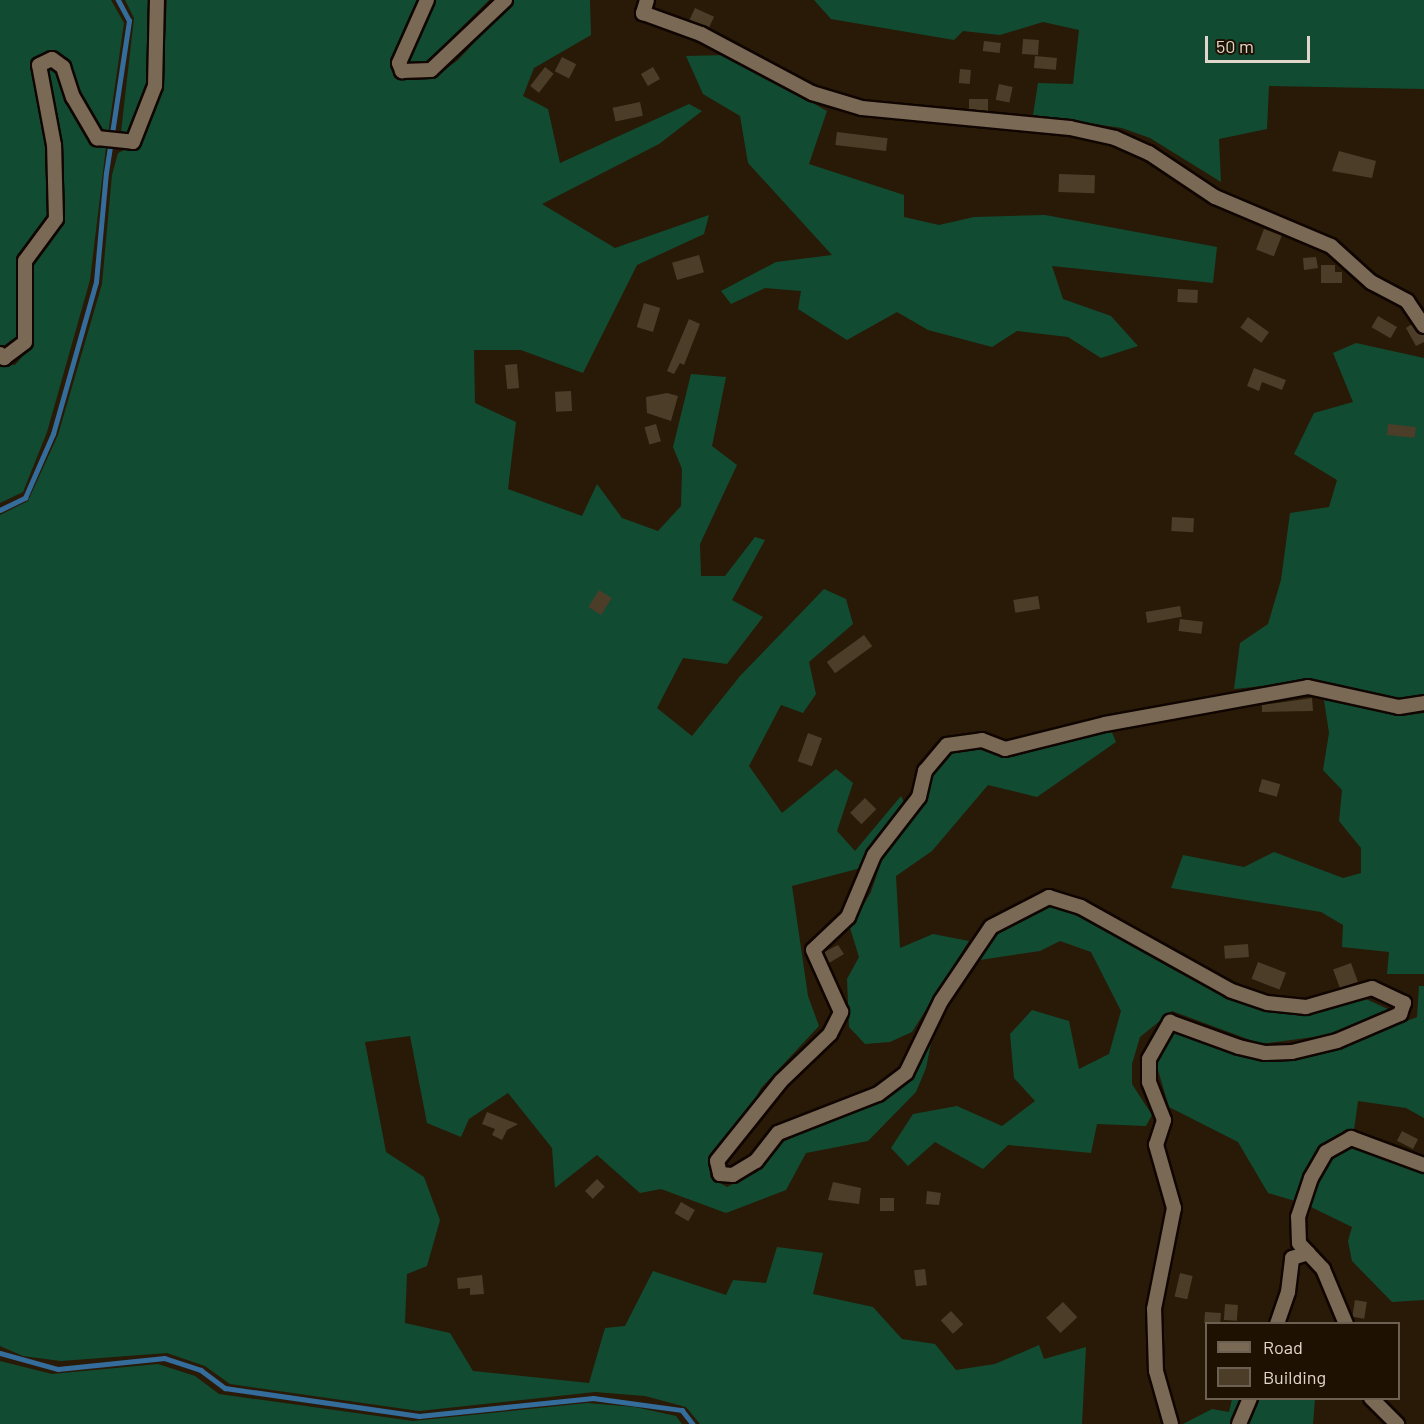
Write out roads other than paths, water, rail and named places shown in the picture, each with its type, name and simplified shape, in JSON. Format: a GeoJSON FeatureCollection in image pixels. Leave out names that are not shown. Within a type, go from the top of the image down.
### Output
{"type":"FeatureCollection","features":[{"type":"Feature","properties":{"kind":"street"},"geometry":{"type":"LineString","coordinates":[[0,354],[4,358],[25,342],[25,261],[56,219],[54,145],[39,65],[52,59],[63,66],[73,98],[97,138],[133,141],[155,86],[157,0]]}},
{"type":"Feature","properties":{"kind":"street"},"geometry":{"type":"LineString","coordinates":[[427,0],[399,63],[402,72],[431,70],[505,0]]}},
{"type":"Feature","properties":{"kind":"street"},"geometry":{"type":"LineString","coordinates":[[647,0],[643,13],[701,34],[812,93],[862,108],[1070,128],[1115,138],[1149,153],[1215,197],[1332,246],[1371,282],[1407,302],[1424,326]]}},
{"type":"Feature","properties":{"kind":"street"},"geometry":{"type":"LineString","coordinates":[[1171,1424],[1156,1371],[1154,1310],[1174,1208],[1156,1145],[1164,1120],[1149,1082],[1149,1059],[1170,1022],[1248,1049],[1292,1052],[1337,1041],[1400,1014],[1404,1003],[1372,988],[1305,1007],[1267,1003],[1230,990],[1081,907],[1049,897],[991,927],[941,1001],[906,1072],[878,1094],[778,1133],[756,1161],[733,1175],[720,1174],[717,1161],[781,1081],[830,1034],[841,1012],[813,950],[848,917],[874,855],[919,797],[925,771],[947,745],[982,740],[1005,749],[1105,724],[1308,687],[1399,707],[1424,703]]}},
{"type":"Feature","properties":{"kind":"street"},"geometry":{"type":"LineString","coordinates":[[1346,1322],[1333,1287],[1299,1243],[1298,1217],[1326,1152],[1351,1138],[1424,1165]]}},
{"type":"Feature","properties":{"kind":"street"},"geometry":{"type":"LineString","coordinates":[[1277,1322],[1288,1292],[1292,1258],[1308,1252]]}},
{"type":"Feature","properties":{"kind":"street"},"geometry":{"type":"LineString","coordinates":[[1239,1424],[1249,1400]]}},
{"type":"Feature","properties":{"kind":"street"},"geometry":{"type":"LineString","coordinates":[[1373,1400],[1397,1424]]}},
{"type":"Feature","properties":{"kind":"waterway"},"geometry":{"type":"LineString","coordinates":[[0,510],[25,498],[53,434],[96,282],[106,173],[129,21],[118,0]]}},
{"type":"Feature","properties":{"kind":"waterway"},"geometry":{"type":"LineString","coordinates":[[0,1353],[58,1369],[164,1358],[201,1370],[225,1388],[419,1416],[593,1398],[682,1410],[693,1424]]}}]}
